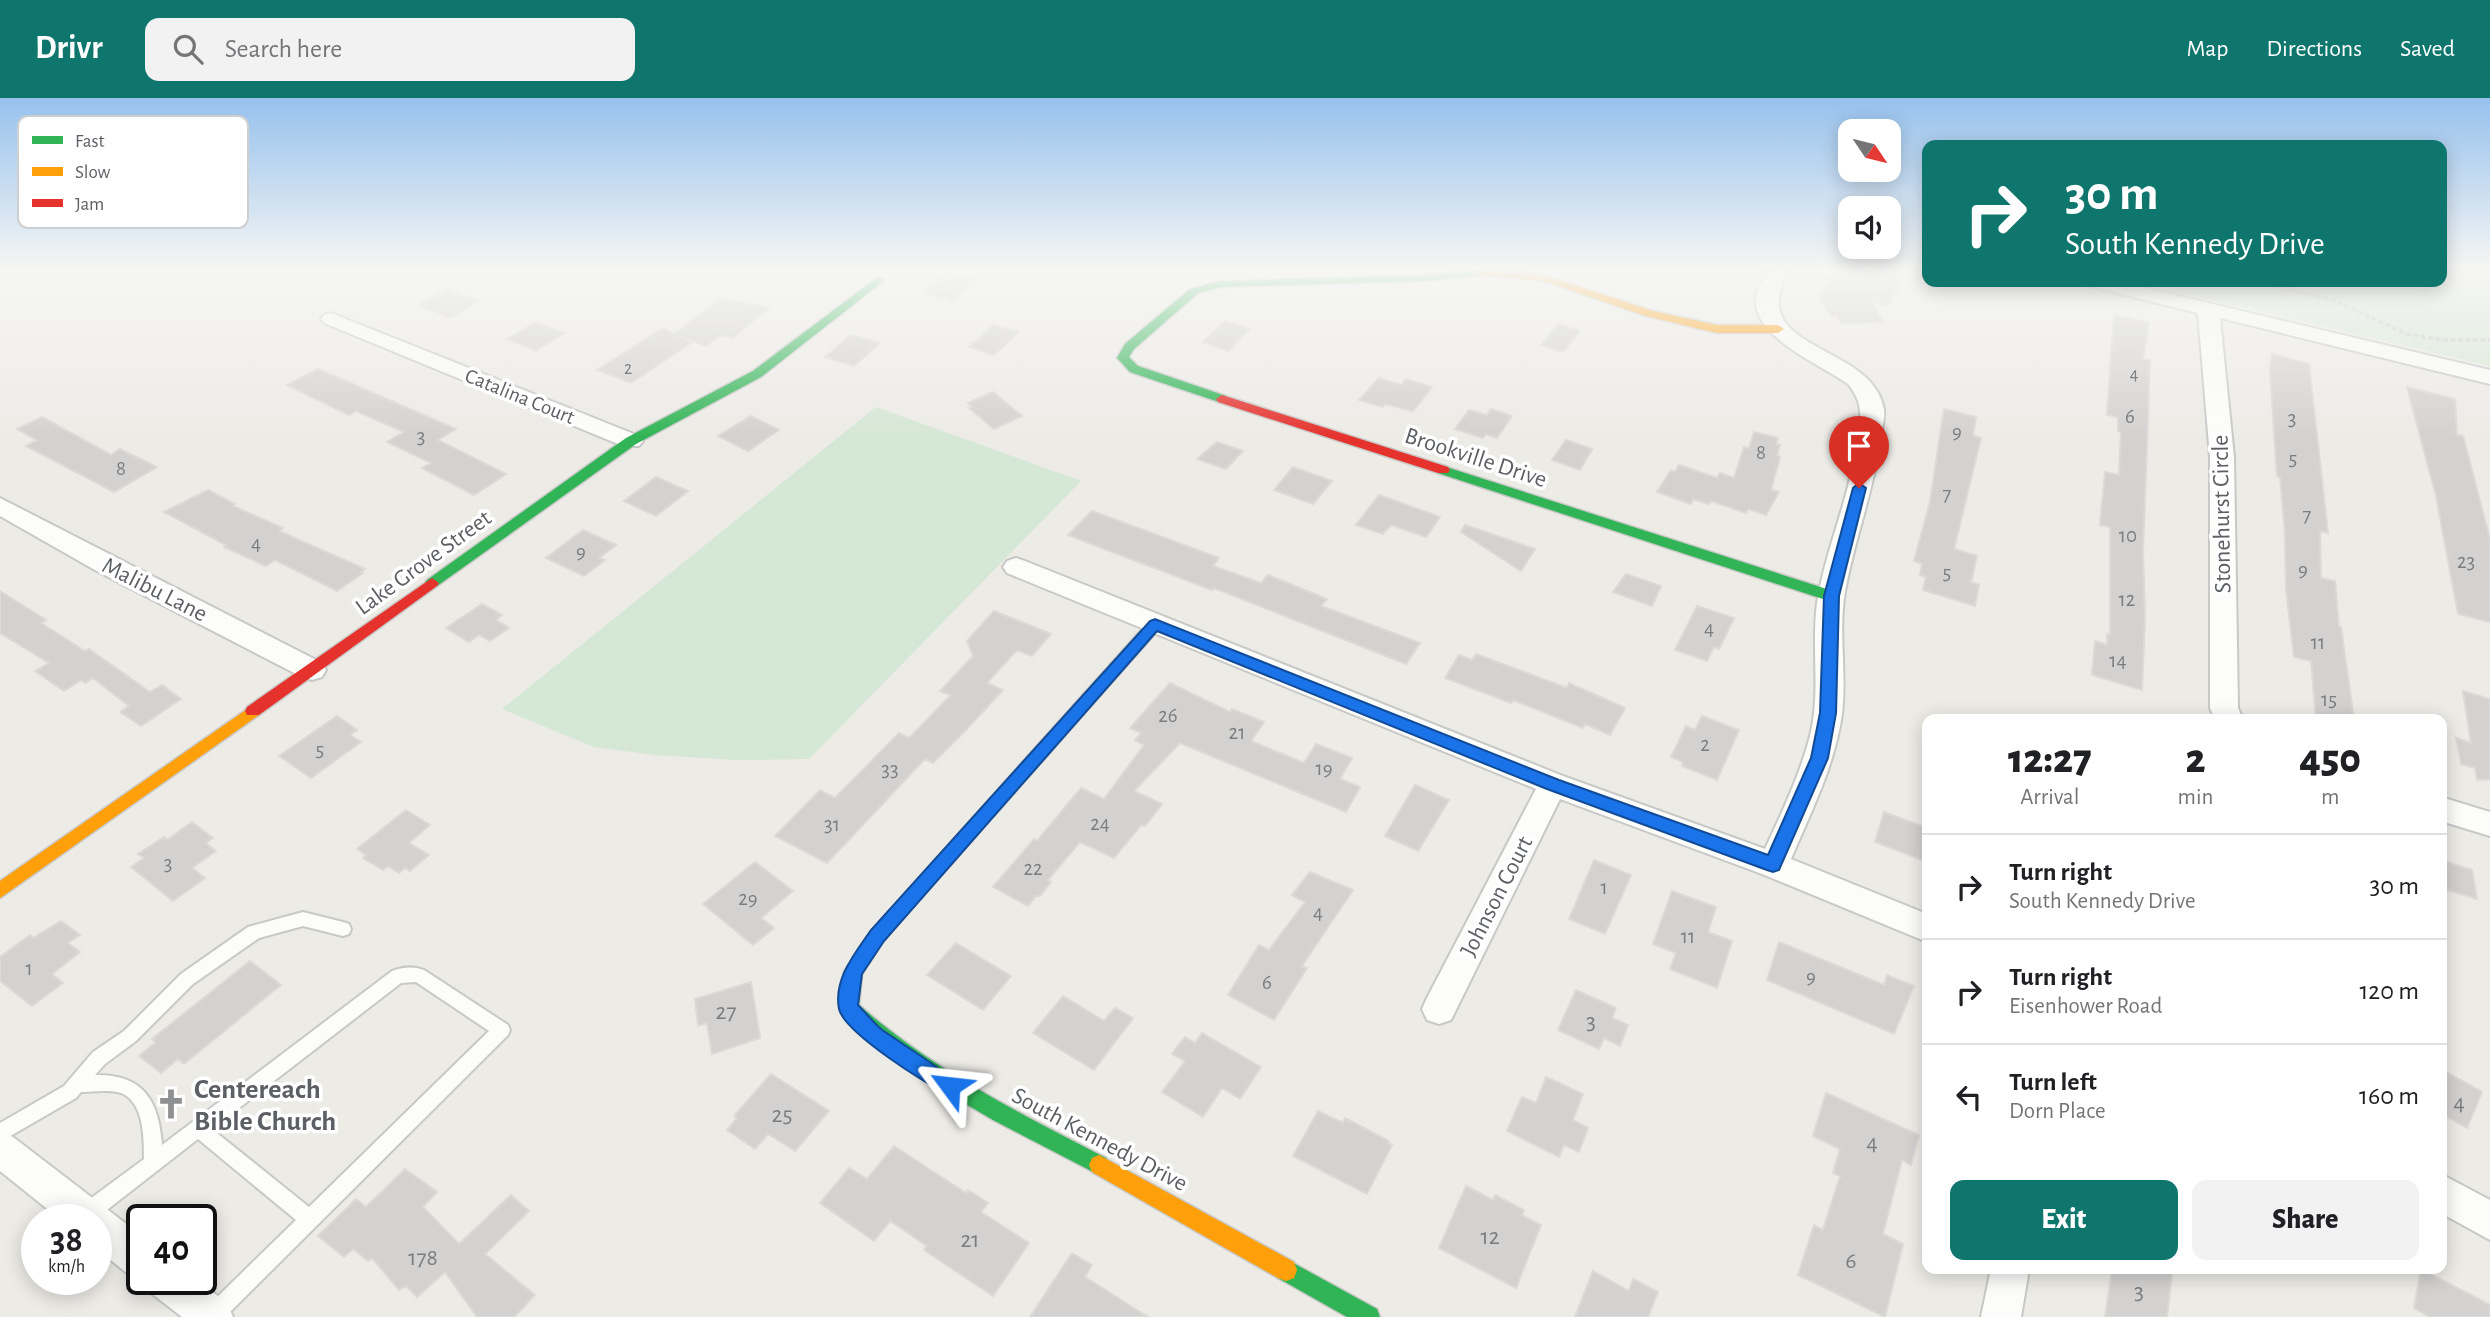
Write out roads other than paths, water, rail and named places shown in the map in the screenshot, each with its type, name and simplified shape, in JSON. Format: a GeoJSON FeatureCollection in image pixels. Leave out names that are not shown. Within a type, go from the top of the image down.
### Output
{"type":"FeatureCollection","features":[{"type":"Feature","properties":{"kind":"street","name":"Catalina Court"},"geometry":{"type":"LineString","coordinates":[[343,324],[631,441]]}},
{"type":"Feature","properties":{"kind":"street","name":"Lake Grove Street"},"geometry":{"type":"LineString","coordinates":[[0,891],[631,441],[757,374],[822,324]]}},
{"type":"Feature","properties":{"kind":"street","name":"Brookville Drive"},"geometry":{"type":"LineString","coordinates":[[1156,324],[1129,347],[1124,358],[1134,369],[1602,520],[1777,581],[1831,596]]}},
{"type":"Feature","properties":{"kind":"street","name":"Brookville Drive"},"geometry":{"type":"LineString","coordinates":[[1694,324],[1717,329],[1778,328]]}},
{"type":"Feature","properties":{"kind":"street"},"geometry":{"type":"LineString","coordinates":[[1773,864],[1819,758],[1828,713],[1831,596],[1866,461],[1873,410],[1864,387],[1843,369],[1806,351],[1776,324]]}},
{"type":"Feature","properties":{"kind":"street","name":"Stonehurst Circle"},"geometry":{"type":"LineString","coordinates":[[2210,324],[2216,358],[2222,509],[2224,708],[2227,714]]}},
{"type":"Feature","properties":{"kind":"street"},"geometry":{"type":"LineString","coordinates":[[2270,324],[2490,377]]}},
{"type":"Feature","properties":{"kind":"street","name":"Malibu Lane"},"geometry":{"type":"LineString","coordinates":[[0,506],[104,564],[312,670]]}},
{"type":"Feature","properties":{"kind":"street"},"geometry":{"type":"LineString","coordinates":[[1016,567],[1553,784],[1773,864],[1922,926]]}},
{"type":"Feature","properties":{"kind":"street","name":"South Kennedy Drive"},"geometry":{"type":"LineString","coordinates":[[1155,624],[878,935],[853,972],[849,1008],[872,1033],[927,1073],[1187,1212],[1369,1317]]}},
{"type":"Feature","properties":{"kind":"street","name":"Johnson Court"},"geometry":{"type":"LineString","coordinates":[[1439,1009],[1553,784]]}},
{"type":"Feature","properties":{"kind":"street"},"geometry":{"type":"LineString","coordinates":[[2447,811],[2490,824]]}},
{"type":"Feature","properties":{"kind":"street"},"geometry":{"type":"LineString","coordinates":[[0,1149],[70,1204]]}},
{"type":"Feature","properties":{"kind":"street"},"geometry":{"type":"LineString","coordinates":[[2447,1196],[2490,1221]]}},
{"type":"Feature","properties":{"kind":"street"},"geometry":{"type":"LineString","coordinates":[[112,1236],[126,1247]]}},
{"type":"Feature","properties":{"kind":"street"},"geometry":{"type":"LineString","coordinates":[[2001,1317],[2009,1274]]}},
{"type":"Feature","properties":{"kind":"street"},"geometry":{"type":"LineString","coordinates":[[185,1295],[212,1317]]}},
{"type":"Feature","properties":{"kind":"lane"},"geometry":{"type":"LineString","coordinates":[[0,1133],[70,1092],[99,1058],[131,1036],[187,979],[254,932],[303,919],[343,929]]}},
{"type":"Feature","properties":{"kind":"lane"},"geometry":{"type":"LineString","coordinates":[[108,1204],[153,1163],[398,976],[418,975],[502,1030],[212,1317]]}},
{"type":"Feature","properties":{"kind":"lane"},"geometry":{"type":"LineString","coordinates":[[76,1084],[122,1085],[142,1100],[154,1136],[153,1163]]}},
{"type":"Feature","properties":{"kind":"lane"},"geometry":{"type":"LineString","coordinates":[[199,1129],[310,1219]]}},
{"type":"Feature","properties":{"kind":"place","name":"Centereach Bible Church"},"geometry":{"type":"Point","coordinates":[171,1104]}}]}
